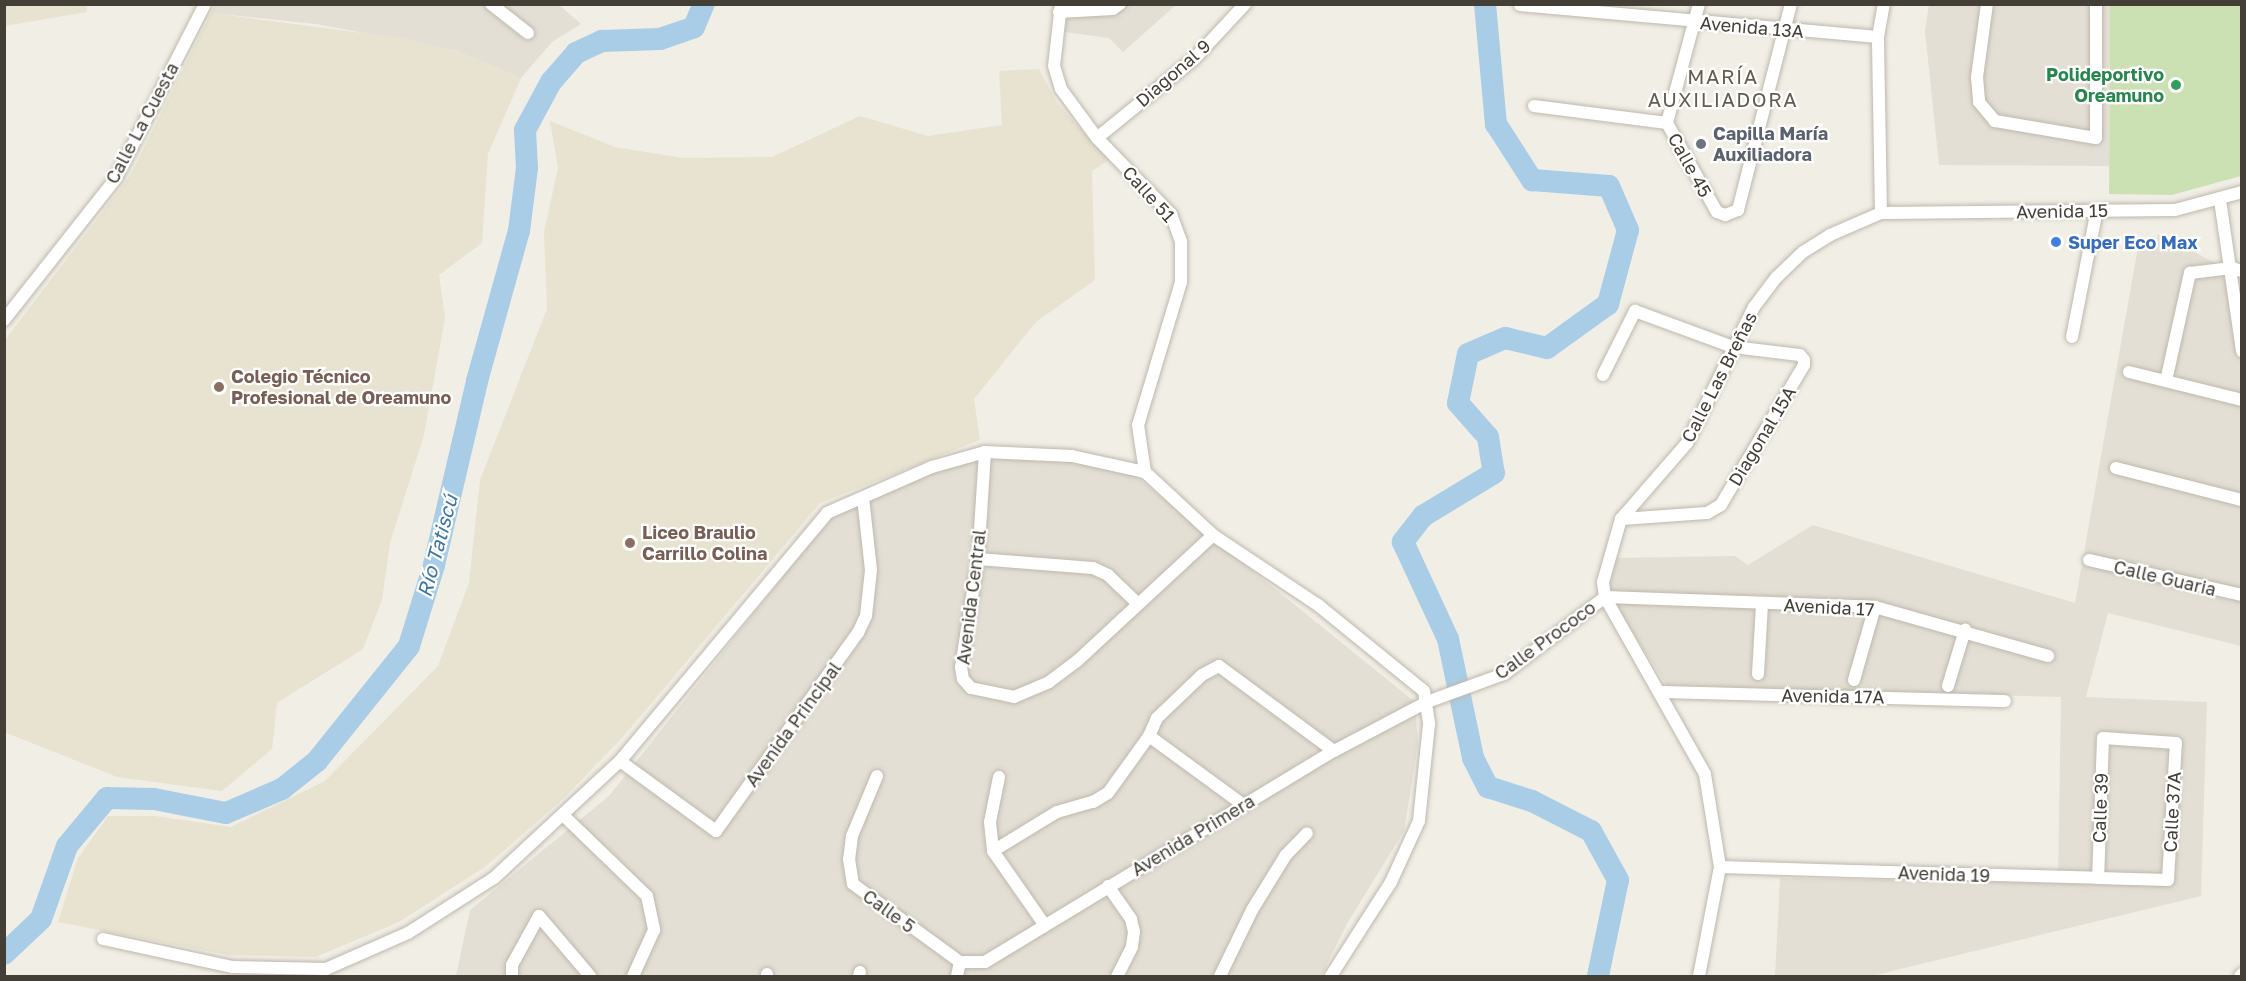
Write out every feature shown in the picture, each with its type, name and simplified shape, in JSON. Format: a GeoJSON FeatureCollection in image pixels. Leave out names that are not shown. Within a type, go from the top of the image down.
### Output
{"type":"FeatureCollection","features":[{"type":"Feature","properties":{"kind":"street","name":"Calle La Cuesta"},"geometry":{"type":"LineString","coordinates":[[4,320],[116,178],[205,4]]}},
{"type":"Feature","properties":{"kind":"street"},"geometry":{"type":"LineString","coordinates":[[491,4],[528,33]]}},
{"type":"Feature","properties":{"kind":"street"},"geometry":{"type":"LineString","coordinates":[[1060,8],[1113,9],[1120,4]]}},
{"type":"Feature","properties":{"kind":"street","name":"Diagonal 9"},"geometry":{"type":"LineString","coordinates":[[1097,138],[1195,58],[1245,4]]}},
{"type":"Feature","properties":{"kind":"street","name":"Calle 45"},"geometry":{"type":"LineString","coordinates":[[1699,4],[1667,123],[1716,212],[1725,215],[1738,210],[1785,31]]}},
{"type":"Feature","properties":{"kind":"street"},"geometry":{"type":"LineString","coordinates":[[1785,31],[1791,4]]}},
{"type":"Feature","properties":{"kind":"street"},"geometry":{"type":"LineString","coordinates":[[1881,213],[1878,37],[1884,4]]}},
{"type":"Feature","properties":{"kind":"street"},"geometry":{"type":"LineString","coordinates":[[1987,4],[1977,77],[1979,102],[1995,121],[2096,138],[2096,4]]}},
{"type":"Feature","properties":{"kind":"street","name":"Avenida 13A"},"geometry":{"type":"LineString","coordinates":[[1520,5],[1604,9],[1696,22],[1878,37]]}},
{"type":"Feature","properties":{"kind":"street","name":"Calle 51"},"geometry":{"type":"LineString","coordinates":[[1060,8],[1054,66],[1073,109],[1097,138],[1171,214],[1181,242],[1181,282],[1138,425],[1145,472]]}},
{"type":"Feature","properties":{"kind":"street"},"geometry":{"type":"LineString","coordinates":[[1534,106],[1667,123]]}},
{"type":"Feature","properties":{"kind":"street","name":"Avenida 15"},"geometry":{"type":"LineString","coordinates":[[1881,213],[2175,210],[2220,200],[2241,192]]}},
{"type":"Feature","properties":{"kind":"street"},"geometry":{"type":"LineString","coordinates":[[2220,200],[2237,269],[2234,317],[2241,351]]}},
{"type":"Feature","properties":{"kind":"street"},"geometry":{"type":"LineString","coordinates":[[2072,337],[2097,210]]}},
{"type":"Feature","properties":{"kind":"street","name":"Calle Las Breñas"},"geometry":{"type":"LineString","coordinates":[[1605,597],[1605,570],[1621,519],[1681,453],[1754,307],[1777,277],[1803,252],[1830,235],[1881,213]]}},
{"type":"Feature","properties":{"kind":"street"},"geometry":{"type":"LineString","coordinates":[[2166,381],[2190,273],[2237,269]]}},
{"type":"Feature","properties":{"kind":"street"},"geometry":{"type":"LineString","coordinates":[[1603,375],[1635,311],[1733,347]]}},
{"type":"Feature","properties":{"kind":"street","name":"Diagonal 15A"},"geometry":{"type":"LineString","coordinates":[[1621,519],[1715,510],[1804,365],[1804,360],[1800,355],[1733,347]]}},
{"type":"Feature","properties":{"kind":"street"},"geometry":{"type":"LineString","coordinates":[[2129,372],[2241,400]]}},
{"type":"Feature","properties":{"kind":"street"},"geometry":{"type":"LineString","coordinates":[[104,939],[233,967],[326,969],[408,933],[494,878],[620,761],[827,513],[932,467],[985,452],[1072,456],[1145,472],[1213,535],[1327,612],[1424,691],[1428,702],[1428,759],[1419,821],[1391,882],[1331,976]]}},
{"type":"Feature","properties":{"kind":"street","name":"Avenida Central"},"geometry":{"type":"LineString","coordinates":[[985,452],[978,559],[961,667],[963,679],[971,688],[1014,697],[1050,682],[1213,535]]}},
{"type":"Feature","properties":{"kind":"street"},"geometry":{"type":"LineString","coordinates":[[2116,468],[2241,500]]}},
{"type":"Feature","properties":{"kind":"street","name":"Avenida Principal"},"geometry":{"type":"LineString","coordinates":[[620,761],[716,831],[858,633],[866,616],[871,570],[863,497]]}},
{"type":"Feature","properties":{"kind":"street"},"geometry":{"type":"LineString","coordinates":[[978,559],[1093,568],[1107,575],[1138,604]]}},
{"type":"Feature","properties":{"kind":"street","name":"Calle Guaria"},"geometry":{"type":"LineString","coordinates":[[2089,560],[2241,595]]}},
{"type":"Feature","properties":{"kind":"street"},"geometry":{"type":"LineString","coordinates":[[1605,597],[1705,774],[1720,867],[1699,976]]}},
{"type":"Feature","properties":{"kind":"street","name":"Avenida 17"},"geometry":{"type":"LineString","coordinates":[[1605,597],[1875,608],[1965,630],[2048,656]]}},
{"type":"Feature","properties":{"kind":"street","name":"Calle Prococo"},"geometry":{"type":"LineString","coordinates":[[1428,702],[1478,686],[1521,662],[1605,597]]}},
{"type":"Feature","properties":{"kind":"street"},"geometry":{"type":"LineString","coordinates":[[1758,674],[1762,604]]}},
{"type":"Feature","properties":{"kind":"street"},"geometry":{"type":"LineString","coordinates":[[1854,680],[1875,608]]}},
{"type":"Feature","properties":{"kind":"street"},"geometry":{"type":"LineString","coordinates":[[1948,686],[1965,630]]}},
{"type":"Feature","properties":{"kind":"street"},"geometry":{"type":"LineString","coordinates":[[993,851],[1057,812],[1093,802],[1107,793],[1149,736],[1157,718],[1202,675],[1219,666],[1334,751]]}},
{"type":"Feature","properties":{"kind":"street","name":"Avenida 17A"},"geometry":{"type":"LineString","coordinates":[[1660,692],[2005,701]]}},
{"type":"Feature","properties":{"kind":"street","name":"Avenida Primera"},"geometry":{"type":"LineString","coordinates":[[960,962],[985,962],[1242,804],[1334,751],[1428,702]]}},
{"type":"Feature","properties":{"kind":"street"},"geometry":{"type":"LineString","coordinates":[[1149,736],[1242,804]]}},
{"type":"Feature","properties":{"kind":"street","name":"Calle 39"},"geometry":{"type":"LineString","coordinates":[[2098,878],[2103,738],[2176,743]]}},
{"type":"Feature","properties":{"kind":"street","name":"Calle 37A"},"geometry":{"type":"LineString","coordinates":[[2168,880],[2176,743]]}},
{"type":"Feature","properties":{"kind":"street","name":"Calle 5"},"geometry":{"type":"LineString","coordinates":[[877,776],[852,836],[849,859],[853,884],[960,962]]}},
{"type":"Feature","properties":{"kind":"street"},"geometry":{"type":"LineString","coordinates":[[999,777],[990,822],[993,851],[1044,924]]}},
{"type":"Feature","properties":{"kind":"street"},"geometry":{"type":"LineString","coordinates":[[563,815],[647,896],[654,930],[633,976]]}},
{"type":"Feature","properties":{"kind":"street"},"geometry":{"type":"LineString","coordinates":[[1220,976],[1252,910],[1286,855],[1308,833]]}},
{"type":"Feature","properties":{"kind":"street","name":"Avenida 19"},"geometry":{"type":"LineString","coordinates":[[1720,867],[2168,880]]}},
{"type":"Feature","properties":{"kind":"street"},"geometry":{"type":"LineString","coordinates":[[1108,886],[1131,919],[1134,932],[1132,947],[1117,976]]}},
{"type":"Feature","properties":{"kind":"street"},"geometry":{"type":"LineString","coordinates":[[512,976],[512,965],[539,916],[590,976]]}},
{"type":"Feature","properties":{"kind":"street"},"geometry":{"type":"LineString","coordinates":[[957,976],[960,962]]}},
{"type":"Feature","properties":{"kind":"shaded area"},"geometry":{"type":"Polygon","coordinates":[[[5,4],[86,5],[87,12],[5,26],[5,4]]]}},
{"type":"Feature","properties":{"kind":"shaded area"},"geometry":{"type":"Polygon","coordinates":[[[215,4],[558,4],[581,24],[552,42],[521,78],[454,50],[316,24],[211,13],[215,4]]]}},
{"type":"Feature","properties":{"kind":"shaded area"},"geometry":{"type":"Polygon","coordinates":[[[1929,4],[2110,5],[2109,166],[1939,165],[1925,31],[1929,4]]]}},
{"type":"Feature","properties":{"kind":"shaded area"},"geometry":{"type":"Polygon","coordinates":[[[1067,5],[1176,5],[1123,52],[1109,38],[1065,32],[1067,5]]]}},
{"type":"Feature","properties":{"kind":"shaded area","name":"Colegio Técnico Profesional de Oreamuno"},"geometry":{"type":"Polygon","coordinates":[[[211,13],[401,38],[454,50],[521,78],[488,154],[482,243],[439,275],[445,318],[424,435],[390,543],[382,600],[363,649],[277,703],[272,749],[222,791],[117,777],[4,732],[5,340],[130,176],[211,13]]]}},
{"type":"Feature","properties":{"kind":"shaded area","name":"Liceo Braulio Carrillo Colina"},"geometry":{"type":"Polygon","coordinates":[[[1039,69],[1057,103],[1109,160],[1092,171],[1095,280],[1036,322],[974,399],[980,440],[820,503],[622,738],[562,800],[485,867],[399,922],[316,957],[228,955],[58,922],[78,858],[108,816],[155,816],[231,827],[325,781],[438,666],[469,583],[480,480],[547,309],[544,232],[558,168],[550,121],[615,147],[683,158],[772,157],[860,116],[928,136],[1002,125],[999,71],[1039,69]]]}},
{"type":"Feature","properties":{"kind":"shaded area"},"geometry":{"type":"Polygon","coordinates":[[[2158,234],[2241,276],[2241,646],[2108,613],[2086,697],[2207,702],[2201,896],[1872,976],[1775,976],[1780,878],[2058,883],[2061,697],[1667,686],[1618,609],[1610,585],[1614,558],[1735,556],[1748,565],[1813,525],[2075,603],[2138,247],[2154,251],[2158,234]]]}},
{"type":"Feature","properties":{"kind":"shaded area"},"geometry":{"type":"Polygon","coordinates":[[[981,457],[1077,461],[1133,474],[1415,702],[1418,744],[1404,831],[1348,922],[1321,976],[456,976],[470,910],[609,796],[829,518],[933,472],[981,457]]]}},
{"type":"Feature","properties":{"kind":"green space","name":"Polideportivo Oreamuno"},"geometry":{"type":"Polygon","coordinates":[[[2110,5],[2241,5],[2241,176],[2172,195],[2109,194],[2110,5]]]}},
{"type":"Feature","properties":{"kind":"waterway","name":"Río Tatiscú"},"geometry":{"type":"LineString","coordinates":[[4,954],[41,919],[67,846],[107,798],[154,799],[226,813],[282,789],[317,761],[409,646],[434,565],[477,381],[519,231],[527,168],[525,130],[551,82],[576,53],[602,41],[660,39],[694,27],[704,4]]}},
{"type":"Feature","properties":{"kind":"waterway"},"geometry":{"type":"LineString","coordinates":[[1485,4],[1496,124],[1532,180],[1609,186],[1628,230],[1608,304],[1547,348],[1505,338],[1468,354],[1458,403],[1488,437],[1494,473],[1423,516],[1403,542],[1448,639],[1473,758],[1488,787],[1532,801],[1591,831],[1618,880],[1598,976]]}},
{"type":"Feature","properties":{"kind":"place","name":"Polideportivo Oreamuno"},"geometry":{"type":"Point","coordinates":[2176,85]}},
{"type":"Feature","properties":{"kind":"place","name":"Capilla María Auxiliadora"},"geometry":{"type":"Point","coordinates":[1701,144]}},
{"type":"Feature","properties":{"kind":"place","name":"Super Eco Max"},"geometry":{"type":"Point","coordinates":[2056,242]}},
{"type":"Feature","properties":{"kind":"place","name":"Colegio Técnico Profesional de Oreamuno"},"geometry":{"type":"Point","coordinates":[219,387]}},
{"type":"Feature","properties":{"kind":"place","name":"Liceo Braulio Carrillo Colina"},"geometry":{"type":"Point","coordinates":[630,543]}},
{"type":"Feature","properties":{"kind":"district","name":"MARÍA AUXILIADORA"},"geometry":{"type":"Point","coordinates":[1723,88]}}]}
